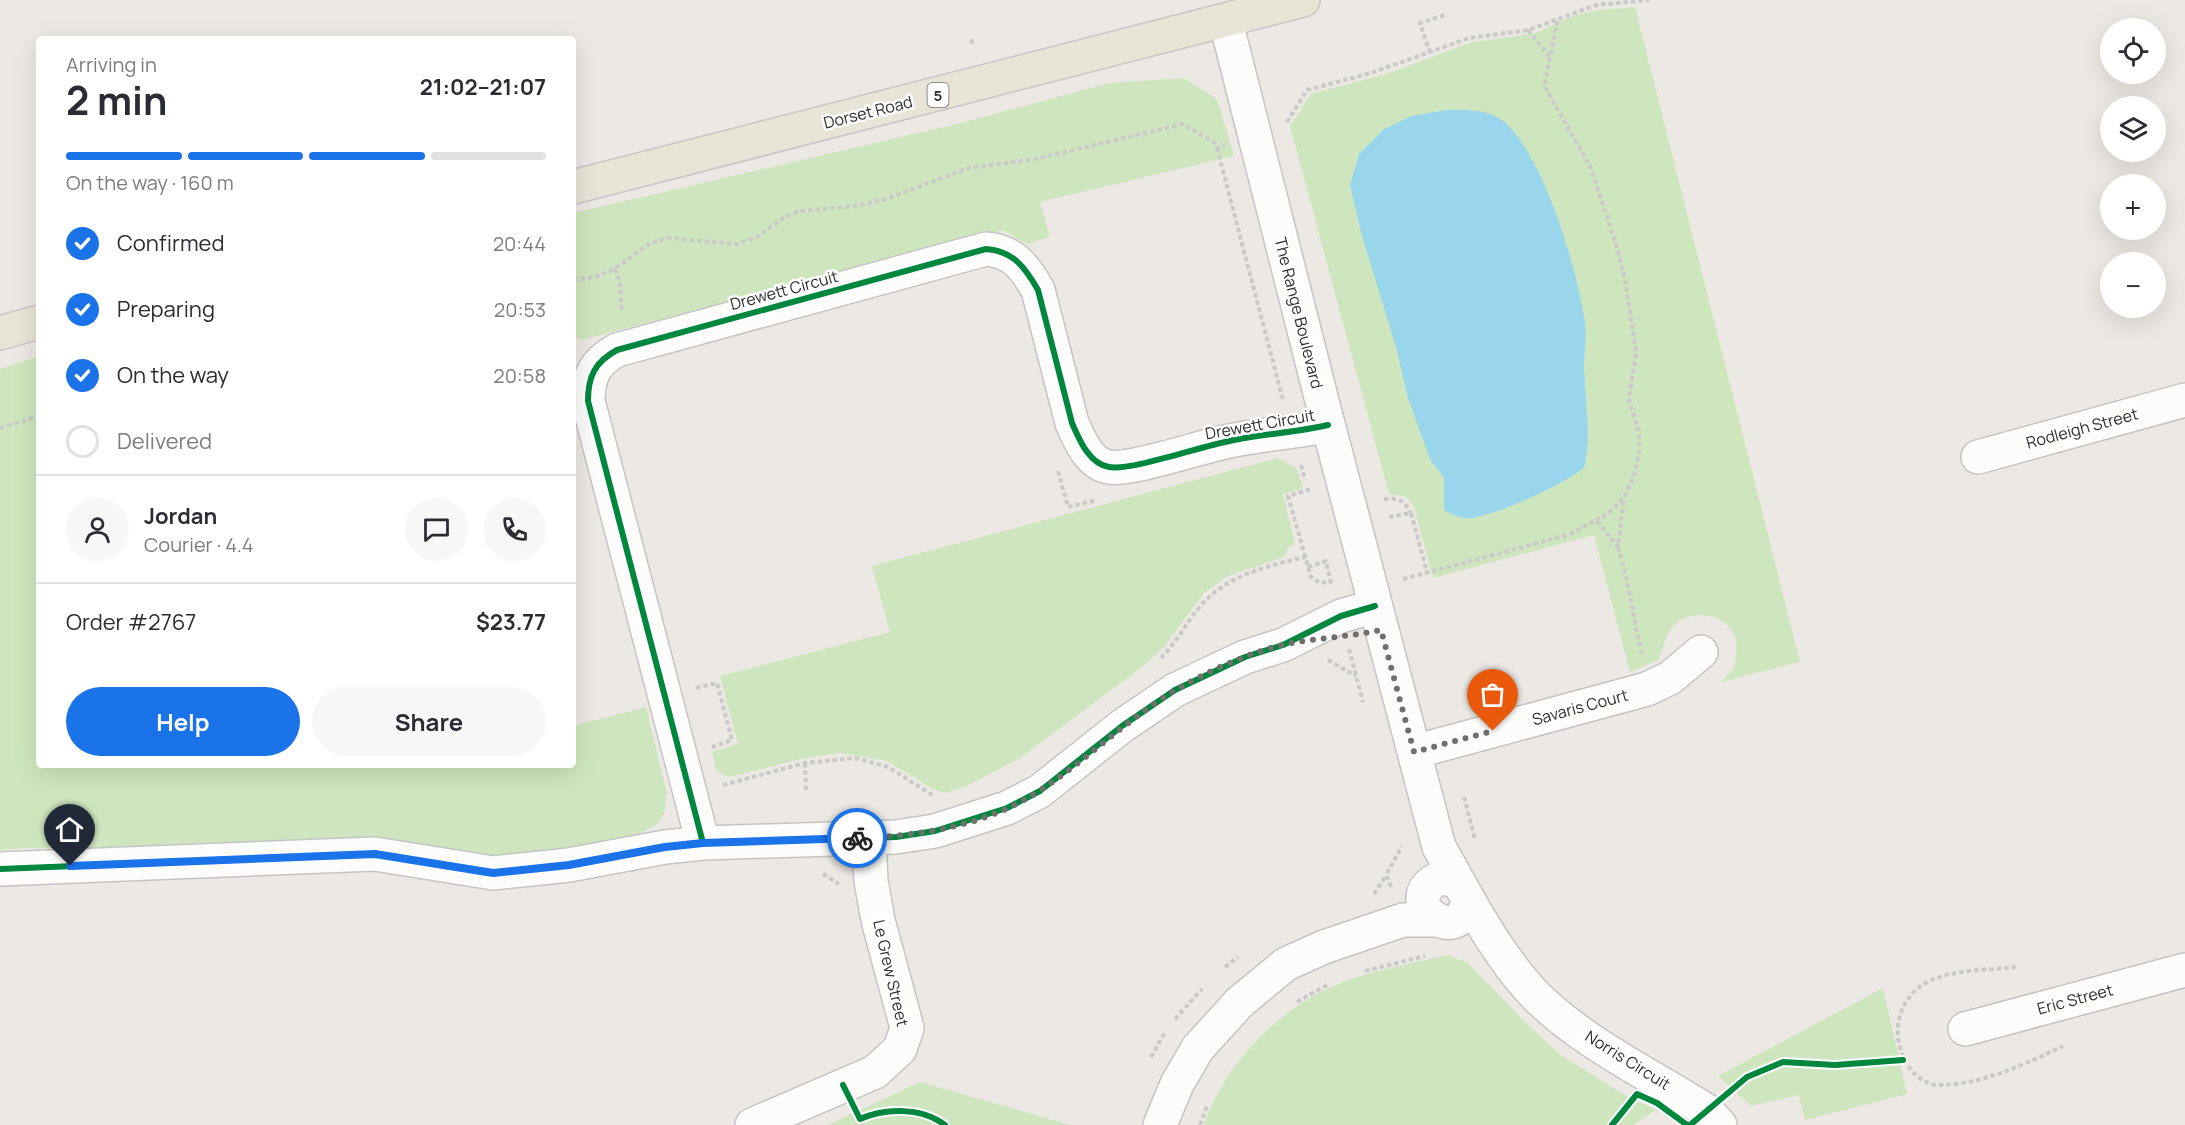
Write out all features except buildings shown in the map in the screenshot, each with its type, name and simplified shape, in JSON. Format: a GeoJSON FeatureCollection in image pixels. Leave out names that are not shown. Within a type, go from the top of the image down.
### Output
{"type":"FeatureCollection","features":[{"type":"Feature","properties":{"kind":"main road","name":"Dorset Road"},"geometry":{"type":"LineString","coordinates":[[576,186],[1226,22],[1303,0]]}},
{"type":"Feature","properties":{"kind":"street","name":"The Range Boulevard"},"geometry":{"type":"LineString","coordinates":[[1226,22],[1325,415],[1439,847],[1441,908]]}},
{"type":"Feature","properties":{"kind":"street","name":"Drewett Circuit"},"geometry":{"type":"LineString","coordinates":[[703,843],[588,401],[590,378],[602,358],[617,350],[951,258],[986,249],[1001,250],[1027,270],[1038,290],[1072,423],[1082,444],[1094,459],[1108,467],[1132,465],[1227,441],[1291,436],[1325,415]]}},
{"type":"Feature","properties":{"kind":"street","name":"Rodleigh Street"},"geometry":{"type":"LineString","coordinates":[[1978,457],[2185,400]]}},
{"type":"Feature","properties":{"kind":"street"},"geometry":{"type":"LineString","coordinates":[[0,869],[375,854],[493,873],[569,865],[665,847],[703,843],[869,838],[935,831],[1007,808],[1040,791],[1122,726],[1175,690],[1245,657],[1378,618]]}},
{"type":"Feature","properties":{"kind":"street","name":"Savaris Court"},"geometry":{"type":"LineString","coordinates":[[1414,752],[1651,687],[1670,678],[1701,652]]}},
{"type":"Feature","properties":{"kind":"street","name":"Le Grew Street"},"geometry":{"type":"LineString","coordinates":[[752,1125],[875,1071],[900,1049],[907,1028],[878,920],[869,838]]}},
{"type":"Feature","properties":{"kind":"street"},"geometry":{"type":"LineString","coordinates":[[1160,1125],[1177,1084],[1198,1048],[1240,1002],[1286,964],[1324,947],[1441,908]]}},
{"type":"Feature","properties":{"kind":"street","name":"Norris Circuit"},"geometry":{"type":"LineString","coordinates":[[1441,908],[1491,938],[1536,996],[1597,1044],[1707,1111],[1720,1125]]}},
{"type":"Feature","properties":{"kind":"street","name":"Eric Street"},"geometry":{"type":"LineString","coordinates":[[1965,1029],[2185,970]]}},
{"type":"Feature","properties":{"kind":"path"},"geometry":{"type":"LineString","coordinates":[[1217,148],[1287,130],[1286,124],[1307,90],[1431,53],[1469,38],[1528,30],[1558,17],[1596,5],[1649,0]]}},
{"type":"Feature","properties":{"kind":"path"},"geometry":{"type":"LineString","coordinates":[[1431,53],[1420,23],[1445,15]]}},
{"type":"Feature","properties":{"kind":"path"},"geometry":{"type":"LineString","coordinates":[[1558,17],[1545,82],[1547,92],[1580,147],[1595,179],[1614,238],[1633,324],[1636,352],[1629,400],[1639,432],[1639,452],[1634,476],[1624,497],[1618,547]]}},
{"type":"Feature","properties":{"kind":"path"},"geometry":{"type":"LineString","coordinates":[[1528,30],[1550,56]]}},
{"type":"Feature","properties":{"kind":"path"},"geometry":{"type":"LineString","coordinates":[[971,39],[973,46]]}},
{"type":"Feature","properties":{"kind":"path"},"geometry":{"type":"LineString","coordinates":[[576,280],[595,278],[614,269],[650,243],[686,239],[737,244],[758,237],[781,219],[800,211],[855,206],[886,199],[969,168],[1035,159],[1183,124],[1215,143],[1217,148],[1291,436],[1308,490],[1288,496],[1311,577],[1320,583],[1330,582]]}},
{"type":"Feature","properties":{"kind":"path"},"geometry":{"type":"LineString","coordinates":[[0,428],[36,417]]}},
{"type":"Feature","properties":{"kind":"path"},"geometry":{"type":"LineString","coordinates":[[1291,436],[1301,465]]}},
{"type":"Feature","properties":{"kind":"path"},"geometry":{"type":"LineString","coordinates":[[1056,462],[1068,507],[1101,499]]}},
{"type":"Feature","properties":{"kind":"path"},"geometry":{"type":"LineString","coordinates":[[1381,488],[1389,518],[1411,513]]}},
{"type":"Feature","properties":{"kind":"path"},"geometry":{"type":"LineString","coordinates":[[1406,590],[1403,579],[1568,535],[1597,521],[1624,497]]}},
{"type":"Feature","properties":{"kind":"path"},"geometry":{"type":"LineString","coordinates":[[1384,499],[1397,498],[1405,502],[1411,513],[1427,572]]}},
{"type":"Feature","properties":{"kind":"path"},"geometry":{"type":"LineString","coordinates":[[1597,521],[1618,547],[1626,569],[1630,609],[1651,687]]}},
{"type":"Feature","properties":{"kind":"path"},"geometry":{"type":"LineString","coordinates":[[1157,661],[1173,646],[1199,607],[1217,589],[1253,571],[1305,557]]}},
{"type":"Feature","properties":{"kind":"path"},"geometry":{"type":"LineString","coordinates":[[1308,567],[1326,561],[1365,710]]}},
{"type":"Feature","properties":{"kind":"path"},"geometry":{"type":"LineString","coordinates":[[692,689],[717,682],[732,740],[708,748],[710,758]]}},
{"type":"Feature","properties":{"kind":"path"},"geometry":{"type":"LineString","coordinates":[[1449,742],[1478,845]]}},
{"type":"Feature","properties":{"kind":"path"},"geometry":{"type":"LineString","coordinates":[[719,793],[717,786],[806,763],[855,758],[888,767],[933,796],[941,797]]}},
{"type":"Feature","properties":{"kind":"path"},"geometry":{"type":"LineString","coordinates":[[806,763],[806,792]]}},
{"type":"Feature","properties":{"kind":"path"},"geometry":{"type":"LineString","coordinates":[[1399,837],[1402,849],[1386,875],[1415,958]]}},
{"type":"Feature","properties":{"kind":"path"},"geometry":{"type":"LineString","coordinates":[[1360,973],[1415,958],[1441,908]]}},
{"type":"Feature","properties":{"kind":"path"},"geometry":{"type":"LineString","coordinates":[[1288,1009],[1332,982]]}},
{"type":"Feature","properties":{"kind":"path"},"geometry":{"type":"LineString","coordinates":[[1892,1061],[1903,1060]]}},
{"type":"Feature","properties":{"kind":"path"},"geometry":{"type":"LineString","coordinates":[[1200,1125],[1208,1105]]}},
{"type":"Feature","properties":{"kind":"green space"},"geometry":{"type":"Polygon","coordinates":[[[1635,7],[1800,662],[1721,682],[1734,669],[1736,641],[1727,625],[1710,616],[1700,615],[1682,619],[1671,629],[1658,660],[1630,672],[1594,535],[1433,578],[1414,507],[1406,497],[1389,494],[1290,126],[1311,94],[1389,73],[1469,43],[1536,33],[1570,17],[1592,11],[1635,7]]]}},
{"type":"Feature","properties":{"kind":"green space"},"geometry":{"type":"Polygon","coordinates":[[[1184,78],[1217,99],[1234,156],[1040,202],[1050,237],[1027,244],[1003,230],[581,340],[576,337],[576,212],[961,123],[1109,83],[1184,78]]]}},
{"type":"Feature","properties":{"kind":"green space"},"geometry":{"type":"Polygon","coordinates":[[[36,357],[36,768],[576,768],[576,725],[646,707],[667,794],[664,813],[657,824],[639,834],[552,851],[465,860],[149,849],[27,848],[0,850],[0,369],[36,357]]]}},
{"type":"Feature","properties":{"kind":"green space"},"geometry":{"type":"Polygon","coordinates":[[[1278,458],[1297,469],[1303,488],[1283,494],[1295,544],[1288,548],[1284,557],[1228,576],[1204,593],[1164,647],[1142,667],[1020,758],[967,786],[945,793],[933,789],[887,761],[841,753],[805,758],[730,777],[717,772],[712,752],[738,744],[720,676],[890,632],[872,566],[1278,458]]]}},
{"type":"Feature","properties":{"kind":"green space"},"geometry":{"type":"Polygon","coordinates":[[[1447,955],[1468,963],[1558,1053],[1621,1093],[1656,1110],[1633,1125],[1204,1125],[1214,1101],[1242,1057],[1280,1019],[1302,1003],[1349,980],[1447,955]]]}},
{"type":"Feature","properties":{"kind":"green space"},"geometry":{"type":"Polygon","coordinates":[[[1883,988],[1907,1094],[1805,1120],[1799,1095],[1751,1106],[1718,1076],[1883,988]]]}},
{"type":"Feature","properties":{"kind":"green space"},"geometry":{"type":"Polygon","coordinates":[[[920,1082],[1070,1125],[828,1125],[920,1082]]]}},
{"type":"Feature","properties":{"kind":"water"},"geometry":{"type":"Polygon","coordinates":[[[1446,110],[1490,114],[1503,121],[1518,137],[1531,158],[1556,212],[1574,270],[1585,330],[1584,368],[1588,443],[1584,468],[1529,498],[1498,511],[1471,518],[1457,516],[1444,510],[1444,478],[1430,459],[1408,398],[1396,347],[1362,236],[1350,185],[1359,154],[1384,129],[1412,116],[1446,110]]]}},
{"type":"Feature","properties":{"kind":"cycle path"},"geometry":{"type":"LineString","coordinates":[[703,843],[588,401],[591,377],[598,365],[609,355],[617,350],[986,249],[1011,257],[1023,267],[1038,290],[1072,423],[1090,456],[1102,465],[1109,467],[1132,465],[1238,439],[1328,425]]}},
{"type":"Feature","properties":{"kind":"cycle path"},"geometry":{"type":"LineString","coordinates":[[0,869],[375,854],[493,873],[569,865],[665,847],[703,843],[896,837],[935,831],[1007,808],[1040,791],[1122,726],[1175,690],[1245,657],[1283,645],[1341,616],[1375,606]]}},
{"type":"Feature","properties":{"kind":"cycle path"},"geometry":{"type":"LineString","coordinates":[[1690,1125],[1747,1077],[1783,1062],[1835,1065],[1903,1060]]}},
{"type":"Feature","properties":{"kind":"cycle path"},"geometry":{"type":"LineString","coordinates":[[843,1085],[860,1119],[870,1115],[903,1111],[926,1115],[945,1125]]}},
{"type":"Feature","properties":{"kind":"cycle path"},"geometry":{"type":"LineString","coordinates":[[1612,1125],[1637,1094],[1657,1103],[1687,1125]]}},
{"type":"Feature","properties":{"kind":"way so far"},"geometry":{"type":"LineString","coordinates":[[857,838],[896,837],[935,831],[971,822],[1007,808],[1040,791],[1122,726],[1175,690],[1245,657],[1283,645],[1346,638],[1381,630],[1414,752],[1493,731]]}},
{"type":"Feature","properties":{"kind":"route"},"geometry":{"type":"LineString","coordinates":[[70,866],[375,854],[493,873],[569,865],[665,847],[703,843],[857,838]]}}]}
